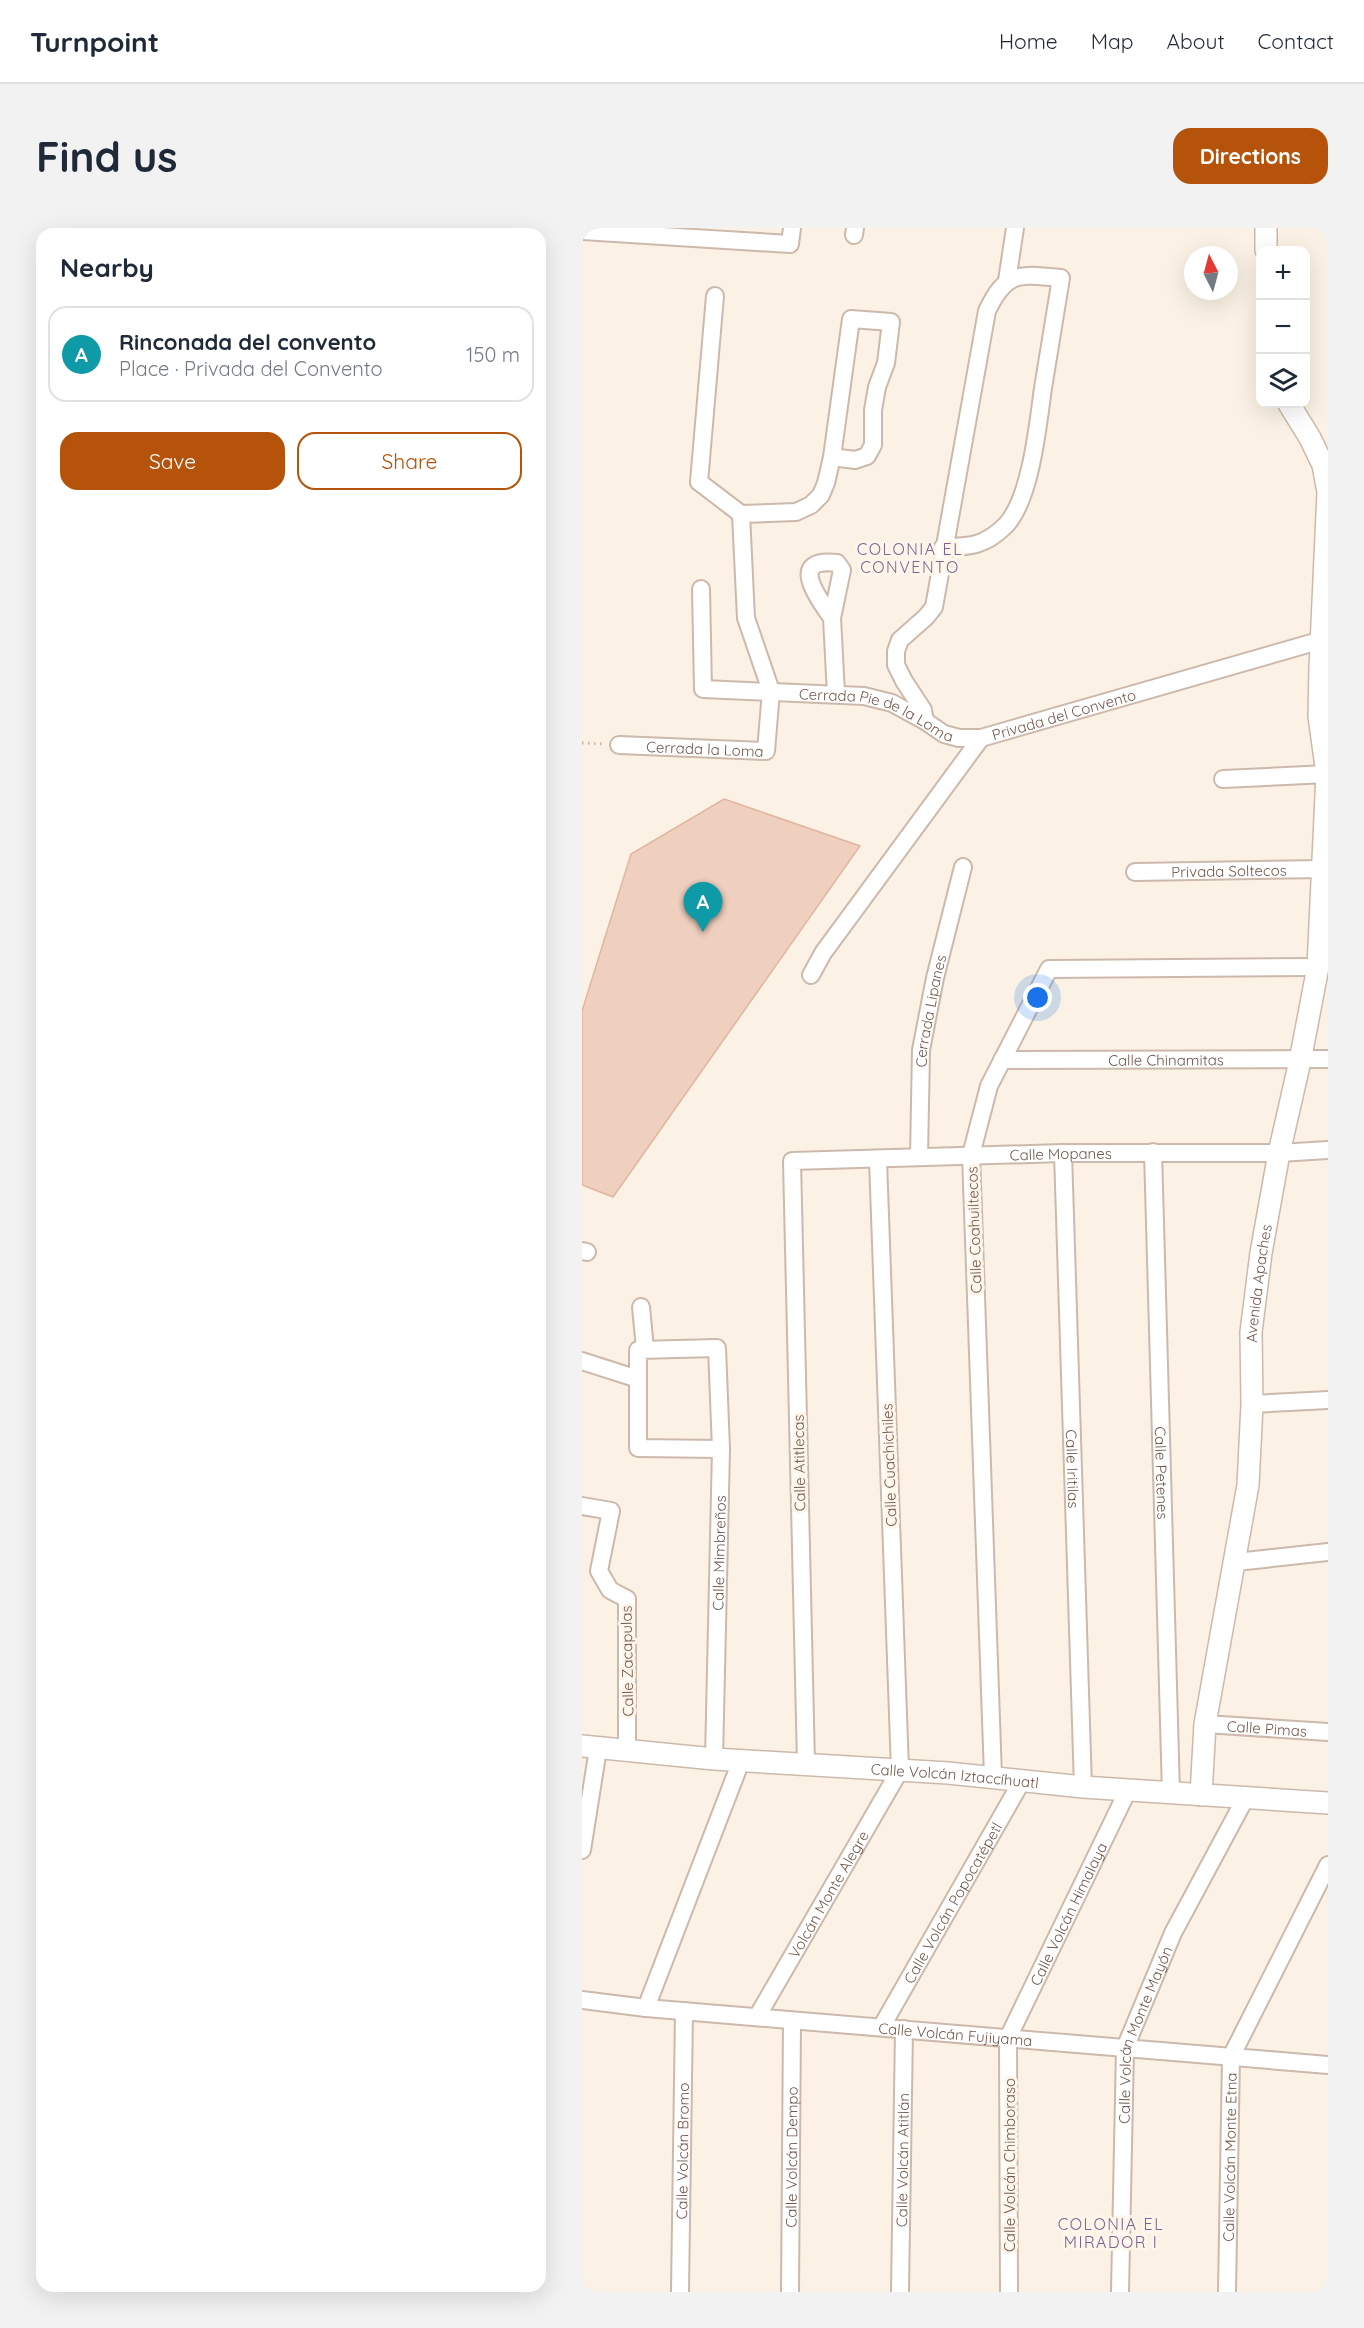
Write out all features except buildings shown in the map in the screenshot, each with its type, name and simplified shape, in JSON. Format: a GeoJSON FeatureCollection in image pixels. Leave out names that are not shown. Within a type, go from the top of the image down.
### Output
{"type":"FeatureCollection","features":[{"type":"Feature","properties":{"kind":"street"},"geometry":{"type":"LineString","coordinates":[[582,231],[702,233],[790,244],[792,228]]}},
{"type":"Feature","properties":{"kind":"street"},"geometry":{"type":"LineString","coordinates":[[1007,281],[1016,228]]}},
{"type":"Feature","properties":{"kind":"street"},"geometry":{"type":"LineString","coordinates":[[1266,228],[1266,246]]}},
{"type":"Feature","properties":{"kind":"street"},"geometry":{"type":"LineString","coordinates":[[925,721],[922,710],[897,665],[896,651],[900,640],[934,607],[943,547],[987,311],[996,293],[1007,281],[1021,276],[1061,278],[1031,467],[1018,502],[1007,524],[989,538],[972,547],[943,547]]}},
{"type":"Feature","properties":{"kind":"street"},"geometry":{"type":"LineString","coordinates":[[715,296],[699,482],[741,513],[796,512],[811,505],[820,495],[826,483],[832,457],[851,319],[891,322],[886,363],[873,410],[873,445],[867,456],[855,460],[832,457]]}},
{"type":"Feature","properties":{"kind":"street","name":"Avenida Apaches"},"geometry":{"type":"LineString","coordinates":[[1202,1795],[1205,1724],[1236,1562],[1248,1485],[1252,1404],[1251,1332],[1261,1253],[1279,1153],[1318,967],[1327,774],[1326,745],[1319,716],[1324,671],[1322,640],[1328,492],[1323,465],[1291,408]]}},
{"type":"Feature","properties":{"kind":"street"},"geometry":{"type":"LineString","coordinates":[[741,513],[746,618],[771,691]]}},
{"type":"Feature","properties":{"kind":"street","name":"Cerrada Pie de la Loma"},"geometry":{"type":"LineString","coordinates":[[701,589],[703,689],[864,696],[892,704],[944,734],[959,738],[981,738]]}},
{"type":"Feature","properties":{"kind":"street"},"geometry":{"type":"LineString","coordinates":[[832,618],[836,694]]}},
{"type":"Feature","properties":{"kind":"street","name":"Privada del Convento"},"geometry":{"type":"LineString","coordinates":[[811,975],[823,953],[981,738],[1322,640]]}},
{"type":"Feature","properties":{"kind":"street","name":"Cerrada la Loma"},"geometry":{"type":"LineString","coordinates":[[619,745],[766,751],[771,691]]}},
{"type":"Feature","properties":{"kind":"street"},"geometry":{"type":"LineString","coordinates":[[1223,778],[1327,774]]}},
{"type":"Feature","properties":{"kind":"street","name":"Cerrada Lipanes"},"geometry":{"type":"LineString","coordinates":[[919,1157],[921,1050],[935,978],[963,867]]}},
{"type":"Feature","properties":{"kind":"street","name":"Privada Soltecos"},"geometry":{"type":"LineString","coordinates":[[1135,872],[1323,869]]}},
{"type":"Feature","properties":{"kind":"street","name":"Calle Coahuiltecos"},"geometry":{"type":"LineString","coordinates":[[993,1776],[971,1155],[989,1086],[1049,969],[1318,967]]}},
{"type":"Feature","properties":{"kind":"street","name":"Calle Chinamitas"},"geometry":{"type":"LineString","coordinates":[[1002,1060],[1300,1061],[1328,1059]]}},
{"type":"Feature","properties":{"kind":"street","name":"Calle Mopanes"},"geometry":{"type":"LineString","coordinates":[[792,1161],[1063,1153],[1279,1153],[1328,1150]]}},
{"type":"Feature","properties":{"kind":"street","name":"Calle Petenes"},"geometry":{"type":"LineString","coordinates":[[1153,1152],[1171,1793]]}},
{"type":"Feature","properties":{"kind":"street","name":"Calle Iritilas"},"geometry":{"type":"LineString","coordinates":[[1063,1153],[1083,1787]]}},
{"type":"Feature","properties":{"kind":"street","name":"Calle Cuachichiles"},"geometry":{"type":"LineString","coordinates":[[878,1160],[900,1770]]}},
{"type":"Feature","properties":{"kind":"street","name":"Calle Atitlecas"},"geometry":{"type":"LineString","coordinates":[[792,1161],[806,1764]]}},
{"type":"Feature","properties":{"kind":"street"},"geometry":{"type":"LineString","coordinates":[[641,1307],[645,1349],[638,1350],[638,1448],[721,1449]]}},
{"type":"Feature","properties":{"kind":"street","name":"Calle Mimbreños"},"geometry":{"type":"LineString","coordinates":[[645,1349],[717,1348],[721,1449],[714,1759]]}},
{"type":"Feature","properties":{"kind":"street"},"geometry":{"type":"LineString","coordinates":[[582,1361],[638,1379]]}},
{"type":"Feature","properties":{"kind":"street"},"geometry":{"type":"LineString","coordinates":[[1252,1404],[1328,1400]]}},
{"type":"Feature","properties":{"kind":"street","name":"Calle Zacapulas"},"geometry":{"type":"LineString","coordinates":[[582,1506],[611,1512],[599,1571],[610,1590],[627,1599],[627,1752]]}},
{"type":"Feature","properties":{"kind":"street"},"geometry":{"type":"LineString","coordinates":[[1236,1562],[1328,1552]]}},
{"type":"Feature","properties":{"kind":"street","name":"Calle Pimas"},"geometry":{"type":"LineString","coordinates":[[1205,1724],[1328,1732]]}},
{"type":"Feature","properties":{"kind":"street"},"geometry":{"type":"LineString","coordinates":[[582,1850],[590,1747]]}},
{"type":"Feature","properties":{"kind":"street","name":"Calle Volcán Iztaccíhuatl"},"geometry":{"type":"LineString","coordinates":[[590,1747],[714,1759],[993,1776],[1083,1787],[1328,1803]]}},
{"type":"Feature","properties":{"kind":"street"},"geometry":{"type":"LineString","coordinates":[[646,2008],[741,1761]]}},
{"type":"Feature","properties":{"kind":"street","name":"Volcán Monte Alegre"},"geometry":{"type":"LineString","coordinates":[[757,2017],[900,1770]]}},
{"type":"Feature","properties":{"kind":"street","name":"Calle Volcán Popocatépetl"},"geometry":{"type":"LineString","coordinates":[[882,2026],[1023,1779]]}},
{"type":"Feature","properties":{"kind":"street","name":"Calle Volcán Himalaya"},"geometry":{"type":"LineString","coordinates":[[1008,2038],[1128,1790]]}},
{"type":"Feature","properties":{"kind":"street","name":"Calle Volcán Monte Mayón"},"geometry":{"type":"LineString","coordinates":[[1120,2292],[1125,2048],[1173,1933],[1246,1797]]}},
{"type":"Feature","properties":{"kind":"street","name":"Calle Volcán Monte Etna"},"geometry":{"type":"LineString","coordinates":[[1227,2292],[1231,2057],[1328,1865]]}},
{"type":"Feature","properties":{"kind":"street","name":"Calle Volcán Fujiyama"},"geometry":{"type":"LineString","coordinates":[[582,2000],[792,2021],[882,2026],[1328,2065]]}},
{"type":"Feature","properties":{"kind":"street","name":"Calle Volcán Bromo"},"geometry":{"type":"LineString","coordinates":[[680,2292],[684,2011]]}},
{"type":"Feature","properties":{"kind":"street","name":"Calle Volcán Dempo"},"geometry":{"type":"LineString","coordinates":[[790,2292],[792,2021]]}},
{"type":"Feature","properties":{"kind":"street","name":"Calle Volcán Atitlán"},"geometry":{"type":"LineString","coordinates":[[900,2292],[904,2029]]}},
{"type":"Feature","properties":{"kind":"street","name":"Calle Volcán Chimboraso"},"geometry":{"type":"LineString","coordinates":[[1008,2038],[1009,2292]]}},
{"type":"Feature","properties":{"kind":"path"},"geometry":{"type":"LineString","coordinates":[[582,743],[619,745]]}},
{"type":"Feature","properties":{"kind":"place","name":"Rinconada del convento"},"geometry":{"type":"Point","coordinates":[703,932]}},
{"type":"Feature","properties":{"kind":"district","name":"COLONIA EL CONVENTO"},"geometry":{"type":"Point","coordinates":[910,558]}},
{"type":"Feature","properties":{"kind":"district","name":"COLONIA EL MIRADOR I"},"geometry":{"type":"Point","coordinates":[1111,2233]}}]}
